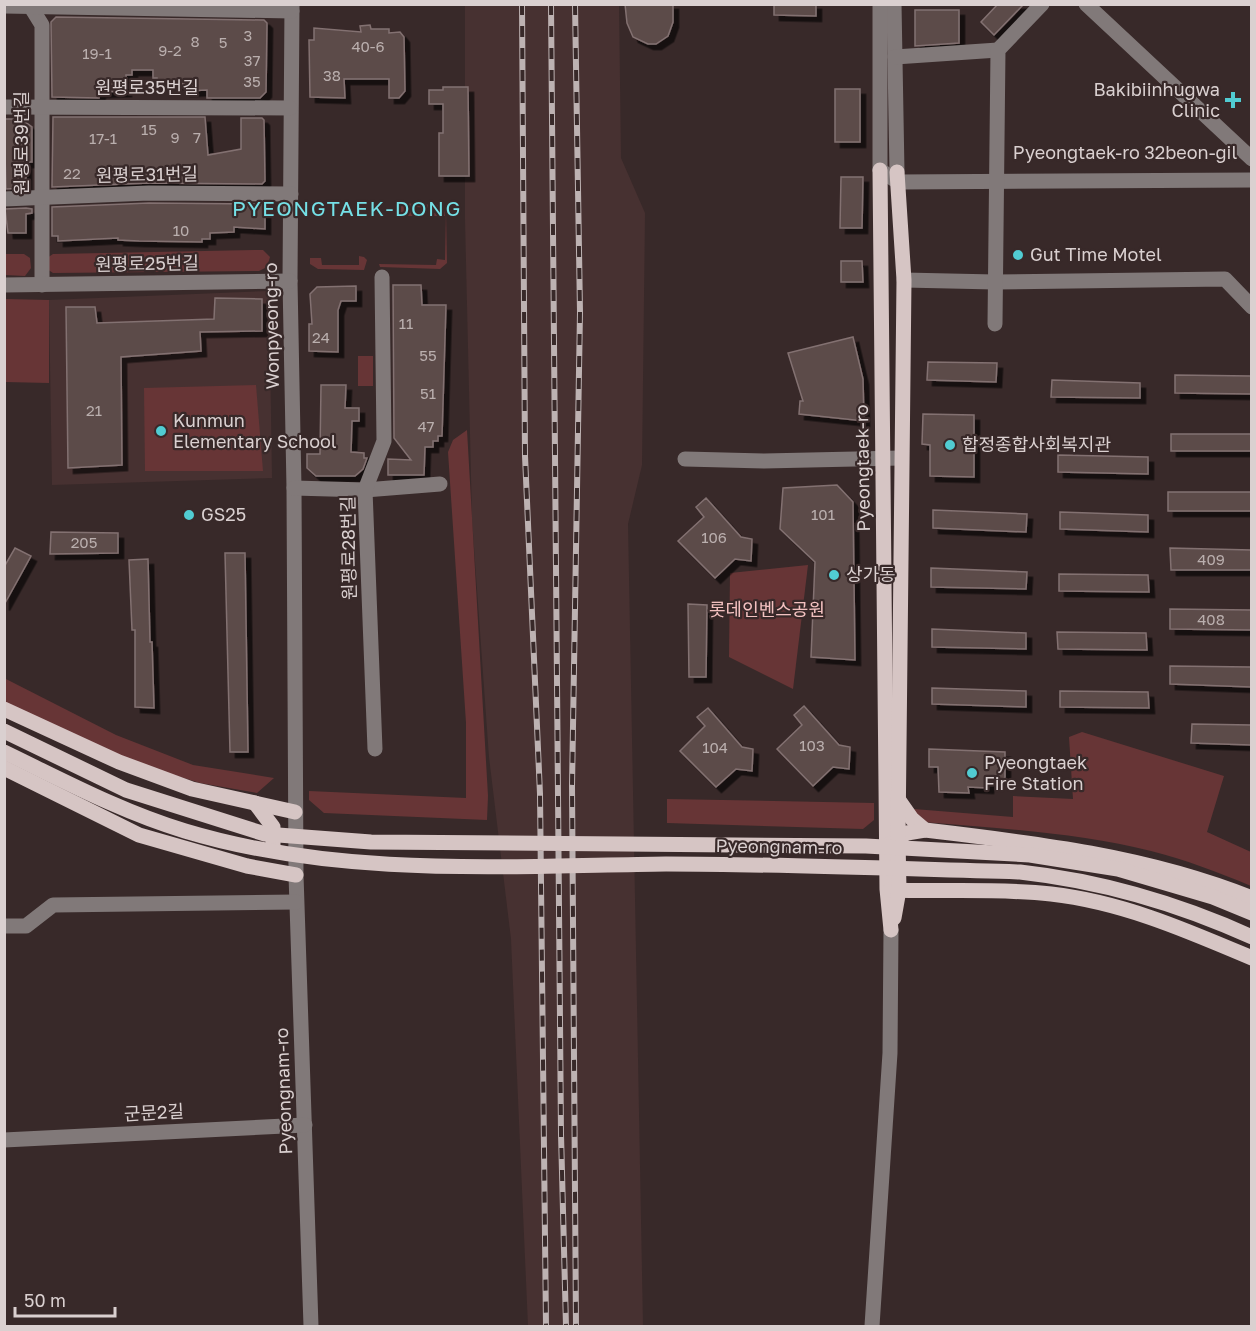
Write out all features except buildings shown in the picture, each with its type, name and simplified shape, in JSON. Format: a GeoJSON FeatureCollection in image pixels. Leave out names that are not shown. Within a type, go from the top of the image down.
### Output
{"type":"FeatureCollection","features":[{"type":"Feature","properties":{"kind":"main road","name":"Pyeongtaek-ro"},"geometry":{"type":"LineString","coordinates":[[880,170],[882,403],[893,890],[891,930]]}},
{"type":"Feature","properties":{"kind":"main road","name":"Pyeongtaek-ro"},"geometry":{"type":"LineString","coordinates":[[892,843],[898,799],[904,280],[897,177]]}},
{"type":"Feature","properties":{"kind":"main road"},"geometry":{"type":"LineString","coordinates":[[4,709],[129,766],[192,789],[295,812]]}},
{"type":"Feature","properties":{"kind":"main road","name":"Pyeongnam-ro"},"geometry":{"type":"LineString","coordinates":[[4,731],[126,790],[266,834],[371,842],[866,846],[1030,855],[1118,869],[1213,897],[1251,913]]}},
{"type":"Feature","properties":{"kind":"main road","name":"Pyeongnam-ro"},"geometry":{"type":"LineString","coordinates":[[4,752],[143,817],[187,832],[258,848],[320,858],[386,866],[693,864],[1020,872],[1071,878],[1144,895],[1220,922],[1251,937]]}},
{"type":"Feature","properties":{"kind":"main road"},"geometry":{"type":"LineString","coordinates":[[4,768],[139,835],[247,866],[296,875]]}},
{"type":"Feature","properties":{"kind":"main road"},"geometry":{"type":"LineString","coordinates":[[898,799],[912,819],[925,830]]}},
{"type":"Feature","properties":{"kind":"main road"},"geometry":{"type":"LineString","coordinates":[[247,866],[267,860],[274,844],[273,827],[255,803]]}},
{"type":"Feature","properties":{"kind":"main road"},"geometry":{"type":"LineString","coordinates":[[892,843],[907,832],[925,830],[1113,855],[1215,884],[1251,898]]}},
{"type":"Feature","properties":{"kind":"main road"},"geometry":{"type":"LineString","coordinates":[[893,890],[1051,894],[1114,906],[1184,929],[1251,958]]}},
{"type":"Feature","properties":{"kind":"street","name":"Pyeongtaek-ro"},"geometry":{"type":"LineString","coordinates":[[880,4],[880,170]]}},
{"type":"Feature","properties":{"kind":"street","name":"Pyeongtaek-ro"},"geometry":{"type":"LineString","coordinates":[[894,4],[897,177]]}},
{"type":"Feature","properties":{"kind":"street"},"geometry":{"type":"LineString","coordinates":[[895,57],[998,50],[1042,4]]}},
{"type":"Feature","properties":{"kind":"street"},"geometry":{"type":"LineString","coordinates":[[1086,4],[1251,159]]}},
{"type":"Feature","properties":{"kind":"street","name":"원평로39번길"},"geometry":{"type":"LineString","coordinates":[[30,5],[42,25],[42,285]]}},
{"type":"Feature","properties":{"kind":"street"},"geometry":{"type":"LineString","coordinates":[[4,6],[292,8]]}},
{"type":"Feature","properties":{"kind":"street","name":"Wonpyeong-ro"},"geometry":{"type":"LineString","coordinates":[[292,8],[290,281],[294,488],[295,756]]}},
{"type":"Feature","properties":{"kind":"street","name":"Pyeongtaek-ro 32beon-gil"},"geometry":{"type":"LineString","coordinates":[[998,50],[997,176],[1251,174]]}},
{"type":"Feature","properties":{"kind":"street","name":"원평로35번길"},"geometry":{"type":"LineString","coordinates":[[4,107],[290,108]]}},
{"type":"Feature","properties":{"kind":"street"},"geometry":{"type":"LineString","coordinates":[[880,170],[897,177],[997,176],[1251,180]]}},
{"type":"Feature","properties":{"kind":"street"},"geometry":{"type":"LineString","coordinates":[[995,324],[997,176]]}},
{"type":"Feature","properties":{"kind":"street","name":"원평로31번길"},"geometry":{"type":"LineString","coordinates":[[4,199],[149,193],[291,194]]}},
{"type":"Feature","properties":{"kind":"street","name":"원평로28번길"},"geometry":{"type":"LineString","coordinates":[[375,749],[366,490],[384,441],[382,277]]}},
{"type":"Feature","properties":{"kind":"street"},"geometry":{"type":"LineString","coordinates":[[904,280],[995,282],[1225,279],[1251,307]]}},
{"type":"Feature","properties":{"kind":"street","name":"원평로25번길"},"geometry":{"type":"LineString","coordinates":[[4,285],[290,281]]}},
{"type":"Feature","properties":{"kind":"street"},"geometry":{"type":"LineString","coordinates":[[882,403],[903,404]]}},
{"type":"Feature","properties":{"kind":"street"},"geometry":{"type":"LineString","coordinates":[[685,459],[764,461],[901,458]]}},
{"type":"Feature","properties":{"kind":"street"},"geometry":{"type":"LineString","coordinates":[[294,488],[366,490],[440,484]]}},
{"type":"Feature","properties":{"kind":"street","name":"Pyeongnam-ro"},"geometry":{"type":"LineString","coordinates":[[295,756],[296,902],[311,1326]]}},
{"type":"Feature","properties":{"kind":"street"},"geometry":{"type":"LineString","coordinates":[[4,926],[26,926],[53,905],[296,902]]}},
{"type":"Feature","properties":{"kind":"street"},"geometry":{"type":"LineString","coordinates":[[872,1326],[891,1053],[891,930]]}},
{"type":"Feature","properties":{"kind":"street","name":"군문2길"},"geometry":{"type":"LineString","coordinates":[[4,1140],[305,1125]]}},
{"type":"Feature","properties":{"kind":"shaded area"},"geometry":{"type":"Polygon","coordinates":[[[465,5],[619,5],[621,158],[645,213],[642,465],[628,524],[643,1326],[528,1326],[511,939],[489,757],[472,519],[465,219],[465,5]]]}},
{"type":"Feature","properties":{"kind":"shaded area","name":"Kunmun Elementary School"},"geometry":{"type":"Polygon","coordinates":[[[269,291],[272,478],[52,485],[49,300],[269,291]]]}},
{"type":"Feature","properties":{"kind":"green space"},"geometry":{"type":"Polygon","coordinates":[[[398,203],[440,205],[444,209],[445,216],[432,216],[432,208],[415,207],[415,216],[403,216],[397,211],[398,203]]]}},
{"type":"Feature","properties":{"kind":"green space"},"geometry":{"type":"Polygon","coordinates":[[[446,211],[447,263],[440,269],[380,267],[379,264],[436,265],[437,259],[445,260],[446,211]]]}},
{"type":"Feature","properties":{"kind":"green space"},"geometry":{"type":"Polygon","coordinates":[[[263,250],[270,257],[267,267],[259,271],[53,273],[47,269],[47,258],[53,254],[263,250]]]}},
{"type":"Feature","properties":{"kind":"green space"},"geometry":{"type":"Polygon","coordinates":[[[5,254],[24,254],[30,258],[31,268],[25,276],[5,275],[5,254]]]}},
{"type":"Feature","properties":{"kind":"green space"},"geometry":{"type":"Polygon","coordinates":[[[359,256],[367,260],[364,270],[318,269],[310,264],[310,258],[321,258],[322,265],[359,265],[359,256]]]}},
{"type":"Feature","properties":{"kind":"green space"},"geometry":{"type":"Polygon","coordinates":[[[5,299],[49,300],[49,383],[5,382],[5,299]]]}},
{"type":"Feature","properties":{"kind":"green space"},"geometry":{"type":"Polygon","coordinates":[[[358,356],[373,356],[373,386],[358,386],[358,356]]]}},
{"type":"Feature","properties":{"kind":"green space"},"geometry":{"type":"Polygon","coordinates":[[[256,385],[263,471],[145,471],[144,388],[256,385]]]}},
{"type":"Feature","properties":{"kind":"green space"},"geometry":{"type":"Polygon","coordinates":[[[467,430],[488,796],[487,820],[324,813],[309,800],[309,791],[466,798],[466,723],[448,452],[453,440],[467,430]]]}},
{"type":"Feature","properties":{"kind":"green space","name":"롯데인벤스공원"},"geometry":{"type":"Polygon","coordinates":[[[808,565],[793,689],[729,657],[730,573],[808,565]]]}},
{"type":"Feature","properties":{"kind":"green space"},"geometry":{"type":"Polygon","coordinates":[[[4,678],[116,735],[193,765],[274,778],[257,793],[200,783],[121,759],[5,703],[4,678]]]}},
{"type":"Feature","properties":{"kind":"green space"},"geometry":{"type":"Polygon","coordinates":[[[1082,732],[1224,776],[1207,832],[1251,852],[1251,886],[1189,862],[1124,845],[1038,832],[922,822],[916,816],[914,809],[1013,817],[1013,796],[1073,799],[1069,737],[1082,732]]]}},
{"type":"Feature","properties":{"kind":"green space"},"geometry":{"type":"Polygon","coordinates":[[[667,799],[874,803],[874,820],[863,829],[667,823],[667,799]]]}},
{"type":"Feature","properties":{"kind":"railway"},"geometry":{"type":"LineString","coordinates":[[522,4],[525,456],[540,794],[546,1326]]}},
{"type":"Feature","properties":{"kind":"railway"},"geometry":{"type":"LineString","coordinates":[[551,4],[561,1134],[566,1326]]}},
{"type":"Feature","properties":{"kind":"railway"},"geometry":{"type":"LineString","coordinates":[[575,4],[580,312],[572,786],[576,1326]]}},
{"type":"Feature","properties":{"kind":"place","name":"Bakibiinhugwa Clinic"},"geometry":{"type":"Point","coordinates":[1233,100]}},
{"type":"Feature","properties":{"kind":"place","name":"Gut Time Motel"},"geometry":{"type":"Point","coordinates":[1018,255]}},
{"type":"Feature","properties":{"kind":"place","name":"Kunmun Elementary School"},"geometry":{"type":"Point","coordinates":[161,431]}},
{"type":"Feature","properties":{"kind":"place","name":"합정종합사회복지관"},"geometry":{"type":"Point","coordinates":[950,445]}},
{"type":"Feature","properties":{"kind":"place","name":"GS25"},"geometry":{"type":"Point","coordinates":[189,515]}},
{"type":"Feature","properties":{"kind":"place","name":"상가동"},"geometry":{"type":"Point","coordinates":[834,575]}},
{"type":"Feature","properties":{"kind":"place","name":"Pyeongtaek Fire Station"},"geometry":{"type":"Point","coordinates":[972,773]}},
{"type":"Feature","properties":{"kind":"district","name":"PYEONGTAEK-DONG"},"geometry":{"type":"Point","coordinates":[347,209]}}]}
